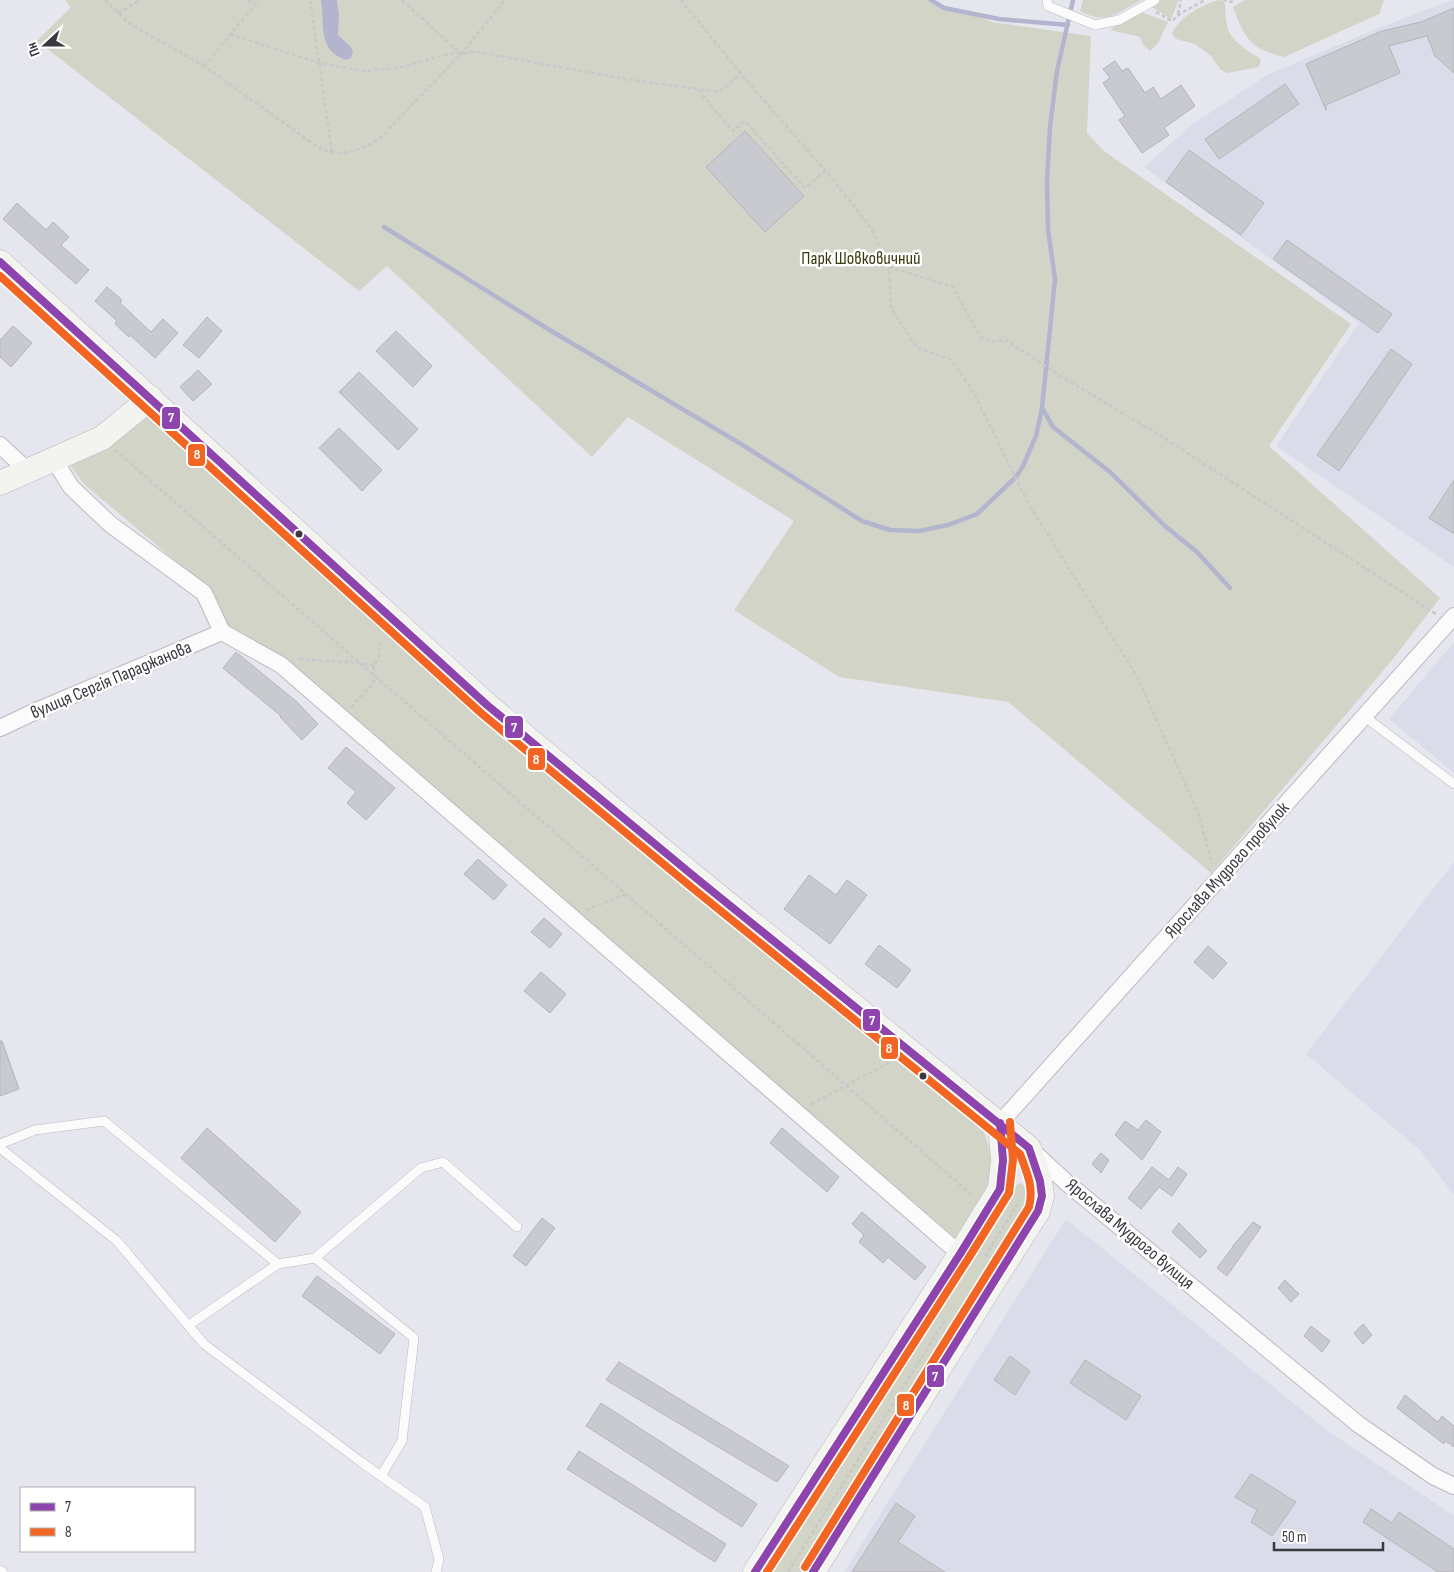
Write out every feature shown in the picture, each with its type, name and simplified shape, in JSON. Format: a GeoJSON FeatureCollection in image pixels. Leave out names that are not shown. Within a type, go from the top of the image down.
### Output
{"type":"FeatureCollection","features":[{"type":"Feature","properties":{"kind":"street","name":"Ярослава Мудрого вулиця"},"geometry":{"type":"LineString","coordinates":[[0,262],[487,705],[696,878],[1000,1124],[1067,1183],[1358,1424],[1433,1476],[1454,1486]]}},
{"type":"Feature","properties":{"kind":"street"},"geometry":{"type":"LineString","coordinates":[[0,482],[102,438],[151,398]]}},
{"type":"Feature","properties":{"kind":"street"},"geometry":{"type":"LineString","coordinates":[[0,446],[27,470]]}},
{"type":"Feature","properties":{"kind":"street"},"geometry":{"type":"LineString","coordinates":[[55,458],[55,461],[72,487],[110,524],[204,593],[222,632],[281,665],[796,1112],[971,1257]]}},
{"type":"Feature","properties":{"kind":"street","name":"Ярослава Мудрого провулок"},"geometry":{"type":"LineString","coordinates":[[1000,1124],[1452,620]]}},
{"type":"Feature","properties":{"kind":"street","name":"вулиця Сергія Параджанова"},"geometry":{"type":"LineString","coordinates":[[0,728],[222,632]]}},
{"type":"Feature","properties":{"kind":"street"},"geometry":{"type":"LineString","coordinates":[[755,1572],[971,1257],[988,1208],[1000,1189],[1003,1160],[1000,1124]]}},
{"type":"Feature","properties":{"kind":"street"},"geometry":{"type":"LineString","coordinates":[[813,1572],[990,1285],[1038,1211],[1042,1196],[1040,1181],[1028,1148]]}},
{"type":"Feature","properties":{"kind":"lane"},"geometry":{"type":"LineString","coordinates":[[1048,3],[1095,25],[1119,20],[1154,0]]}},
{"type":"Feature","properties":{"kind":"lane"},"geometry":{"type":"LineString","coordinates":[[1365,717],[1454,784]]}},
{"type":"Feature","properties":{"kind":"lane"},"geometry":{"type":"LineString","coordinates":[[278,1264],[104,1121],[35,1130],[0,1146],[117,1241],[204,1344],[425,1507],[439,1558],[436,1572]]}},
{"type":"Feature","properties":{"kind":"lane"},"geometry":{"type":"LineString","coordinates":[[189,1325],[278,1264],[315,1258],[421,1168],[443,1162],[517,1227]]}},
{"type":"Feature","properties":{"kind":"lane"},"geometry":{"type":"LineString","coordinates":[[315,1258],[414,1338],[402,1441],[381,1476]]}},
{"type":"Feature","properties":{"kind":"path"},"geometry":{"type":"LineString","coordinates":[[105,0],[129,23],[204,66],[319,148],[332,153],[348,152],[369,145],[380,138],[461,54],[505,0]]}},
{"type":"Feature","properties":{"kind":"path"},"geometry":{"type":"LineString","coordinates":[[118,14],[141,0]]}},
{"type":"Feature","properties":{"kind":"path"},"geometry":{"type":"LineString","coordinates":[[248,0],[254,5]]}},
{"type":"Feature","properties":{"kind":"path"},"geometry":{"type":"LineString","coordinates":[[204,66],[258,0]]}},
{"type":"Feature","properties":{"kind":"path"},"geometry":{"type":"LineString","coordinates":[[310,0],[332,153]]}},
{"type":"Feature","properties":{"kind":"path"},"geometry":{"type":"LineString","coordinates":[[402,0],[461,54]]}},
{"type":"Feature","properties":{"kind":"path"},"geometry":{"type":"LineString","coordinates":[[681,0],[871,228],[889,267],[892,308],[917,348],[950,359],[973,391],[1028,503],[1138,678],[1199,815],[1217,882]]}},
{"type":"Feature","properties":{"kind":"path"},"geometry":{"type":"LineString","coordinates":[[1178,16],[1181,0]]}},
{"type":"Feature","properties":{"kind":"path"},"geometry":{"type":"LineString","coordinates":[[1144,6],[1172,21],[1205,0]]}},
{"type":"Feature","properties":{"kind":"path"},"geometry":{"type":"LineString","coordinates":[[1223,0],[1231,2],[1234,0]]}},
{"type":"Feature","properties":{"kind":"path"},"geometry":{"type":"LineString","coordinates":[[230,34],[319,63],[365,71],[402,68],[447,54],[478,52],[625,79],[720,92],[741,74]]}},
{"type":"Feature","properties":{"kind":"path"},"geometry":{"type":"LineString","coordinates":[[698,89],[733,132],[745,121],[805,188],[825,171]]}},
{"type":"Feature","properties":{"kind":"path"},"geometry":{"type":"LineString","coordinates":[[889,267],[953,287],[980,337],[993,342],[1006,340],[1062,377],[1158,434],[1452,620]]}},
{"type":"Feature","properties":{"kind":"path"},"geometry":{"type":"LineString","coordinates":[[102,438],[988,1208]]}},
{"type":"Feature","properties":{"kind":"path"},"geometry":{"type":"LineString","coordinates":[[342,717],[373,684],[374,666],[379,656],[380,643]]}},
{"type":"Feature","properties":{"kind":"path"},"geometry":{"type":"LineString","coordinates":[[281,665],[298,659],[360,663],[374,666]]}},
{"type":"Feature","properties":{"kind":"path"},"geometry":{"type":"LineString","coordinates":[[570,916],[626,894]]}},
{"type":"Feature","properties":{"kind":"path"},"geometry":{"type":"LineString","coordinates":[[796,1112],[910,1051]]}},
{"type":"Feature","properties":{"kind":"path"},"geometry":{"type":"LineString","coordinates":[[971,1257],[1024,1193]]}},
{"type":"Feature","properties":{"kind":"path"},"geometry":{"type":"LineString","coordinates":[[789,1571],[946,1318]]}},
{"type":"Feature","properties":{"kind":"shaded area"},"geometry":{"type":"Polygon","coordinates":[[[1454,0],[1454,567],[1276,446],[1359,323],[1144,167],[1194,123],[1269,74],[1381,27],[1454,0]]]}},
{"type":"Feature","properties":{"kind":"shaded area"},"geometry":{"type":"Polygon","coordinates":[[[1454,642],[1454,773],[1389,719],[1454,642]]]}},
{"type":"Feature","properties":{"kind":"shaded area"},"geometry":{"type":"Polygon","coordinates":[[[1454,862],[1454,1195],[1421,1151],[1306,1054],[1454,862]]]}},
{"type":"Feature","properties":{"kind":"shaded area"},"geometry":{"type":"Polygon","coordinates":[[[1066,1219],[1328,1431],[1454,1516],[1454,1572],[844,1572],[1066,1219]]]}},
{"type":"Feature","properties":{"kind":"green space","name":"Парк Шовковичний"},"geometry":{"type":"Polygon","coordinates":[[[65,0],[932,0],[944,8],[972,14],[992,22],[1091,36],[1087,133],[1104,151],[1351,324],[1269,446],[1440,598],[1393,659],[1211,873],[1008,702],[839,677],[734,610],[794,521],[628,417],[592,457],[387,266],[359,291],[37,41],[71,7],[65,0]]]}},
{"type":"Feature","properties":{"kind":"green space"},"geometry":{"type":"Polygon","coordinates":[[[1083,0],[1141,0],[1112,16],[1097,17],[1080,11],[1083,0]]]}},
{"type":"Feature","properties":{"kind":"green space"},"geometry":{"type":"Polygon","coordinates":[[[1159,0],[1179,0],[1171,19],[1150,6],[1159,0]]]}},
{"type":"Feature","properties":{"kind":"green space"},"geometry":{"type":"Polygon","coordinates":[[[1220,0],[1225,3],[1227,25],[1231,36],[1241,46],[1261,60],[1259,67],[1228,73],[1221,70],[1211,56],[1195,44],[1176,39],[1172,33],[1186,16],[1206,4],[1220,0]]]}},
{"type":"Feature","properties":{"kind":"green space"},"geometry":{"type":"Polygon","coordinates":[[[1245,0],[1384,0],[1379,14],[1284,57],[1263,50],[1245,35],[1233,7],[1245,0]]]}},
{"type":"Feature","properties":{"kind":"green space"},"geometry":{"type":"Polygon","coordinates":[[[1141,12],[1168,22],[1158,43],[1150,51],[1143,45],[1140,37],[1110,30],[1121,21],[1141,12]]]}},
{"type":"Feature","properties":{"kind":"green space"},"geometry":{"type":"Polygon","coordinates":[[[151,414],[982,1126],[991,1153],[992,1171],[987,1189],[958,1240],[286,660],[230,627],[221,618],[209,589],[85,485],[68,463],[122,426],[151,414]]]}},
{"type":"Feature","properties":{"kind":"green space"},"geometry":{"type":"Polygon","coordinates":[[[1020,1183],[1033,1190],[1034,1199],[807,1572],[764,1572],[1011,1189],[1020,1183]]]}},
{"type":"Feature","properties":{"kind":"water"},"geometry":{"type":"Polygon","coordinates":[[[321,0],[337,0],[339,16],[338,35],[353,51],[351,58],[346,60],[337,56],[326,43],[321,0]]]}},
{"type":"Feature","properties":{"kind":"building"},"geometry":{"type":"Polygon","coordinates":[[[1454,8],[1454,73],[1435,56],[1427,36],[1389,46],[1400,73],[1326,105],[1326,110],[1306,64],[1382,31],[1421,22],[1454,8]]]}},
{"type":"Feature","properties":{"kind":"building"},"geometry":{"type":"Polygon","coordinates":[[[1115,61],[1122,71],[1128,68],[1145,93],[1153,87],[1161,99],[1181,85],[1195,106],[1164,128],[1169,135],[1142,153],[1119,120],[1125,116],[1103,83],[1110,78],[1103,69],[1115,61]]]}},
{"type":"Feature","properties":{"kind":"building"},"geometry":{"type":"Polygon","coordinates":[[[1285,84],[1299,104],[1219,159],[1205,139],[1285,84]]]}},
{"type":"Feature","properties":{"kind":"building"},"geometry":{"type":"Polygon","coordinates":[[[745,131],[804,196],[765,232],[706,167],[745,131]]]}},
{"type":"Feature","properties":{"kind":"building"},"geometry":{"type":"Polygon","coordinates":[[[1189,150],[1264,203],[1241,235],[1166,182],[1189,150]]]}},
{"type":"Feature","properties":{"kind":"building"},"geometry":{"type":"Polygon","coordinates":[[[17,203],[46,230],[53,222],[69,237],[61,245],[89,270],[76,284],[3,219],[17,203]]]}},
{"type":"Feature","properties":{"kind":"building"},"geometry":{"type":"Polygon","coordinates":[[[1287,240],[1392,314],[1378,333],[1273,259],[1287,240]]]}},
{"type":"Feature","properties":{"kind":"building"},"geometry":{"type":"Polygon","coordinates":[[[107,287],[122,300],[120,303],[151,332],[163,319],[178,333],[155,358],[115,324],[117,321],[95,301],[107,287]]]}},
{"type":"Feature","properties":{"kind":"building"},"geometry":{"type":"Polygon","coordinates":[[[207,317],[222,331],[199,358],[183,345],[207,317]]]}},
{"type":"Feature","properties":{"kind":"building"},"geometry":{"type":"Polygon","coordinates":[[[13,326],[32,343],[11,367],[0,357],[0,340],[13,326]]]}},
{"type":"Feature","properties":{"kind":"building"},"geometry":{"type":"Polygon","coordinates":[[[396,331],[432,366],[413,387],[376,351],[396,331]]]}},
{"type":"Feature","properties":{"kind":"building"},"geometry":{"type":"Polygon","coordinates":[[[1391,349],[1412,364],[1339,471],[1317,455],[1391,349]]]}},
{"type":"Feature","properties":{"kind":"building"},"geometry":{"type":"Polygon","coordinates":[[[198,370],[212,384],[193,401],[180,387],[198,370]]]}},
{"type":"Feature","properties":{"kind":"building"},"geometry":{"type":"Polygon","coordinates":[[[359,372],[418,429],[398,450],[339,392],[359,372]]]}},
{"type":"Feature","properties":{"kind":"building"},"geometry":{"type":"Polygon","coordinates":[[[339,428],[382,470],[362,491],[319,448],[339,428]]]}},
{"type":"Feature","properties":{"kind":"building"},"geometry":{"type":"Polygon","coordinates":[[[1454,480],[1454,534],[1429,518],[1454,480]]]}},
{"type":"Feature","properties":{"kind":"building"},"geometry":{"type":"Polygon","coordinates":[[[236,652],[297,702],[318,724],[302,740],[281,716],[223,668],[236,652]]]}},
{"type":"Feature","properties":{"kind":"building"},"geometry":{"type":"Polygon","coordinates":[[[346,747],[395,788],[366,820],[347,803],[356,792],[328,768],[346,747]]]}},
{"type":"Feature","properties":{"kind":"building"},"geometry":{"type":"Polygon","coordinates":[[[478,859],[507,885],[494,900],[464,874],[478,859]]]}},
{"type":"Feature","properties":{"kind":"building"},"geometry":{"type":"Polygon","coordinates":[[[809,875],[836,895],[847,880],[867,895],[830,944],[784,909],[809,875]]]}},
{"type":"Feature","properties":{"kind":"building"},"geometry":{"type":"Polygon","coordinates":[[[544,918],[562,934],[550,948],[531,932],[544,918]]]}},
{"type":"Feature","properties":{"kind":"building"},"geometry":{"type":"Polygon","coordinates":[[[879,945],[911,970],[897,988],[865,964],[879,945]]]}},
{"type":"Feature","properties":{"kind":"building"},"geometry":{"type":"Polygon","coordinates":[[[1208,946],[1227,963],[1213,979],[1194,962],[1208,946]]]}},
{"type":"Feature","properties":{"kind":"building"},"geometry":{"type":"Polygon","coordinates":[[[541,972],[566,994],[550,1013],[524,991],[541,972]]]}},
{"type":"Feature","properties":{"kind":"building"},"geometry":{"type":"Polygon","coordinates":[[[0,1041],[2,1041],[19,1089],[0,1096],[0,1041]]]}},
{"type":"Feature","properties":{"kind":"building"},"geometry":{"type":"Polygon","coordinates":[[[1146,1120],[1161,1132],[1142,1160],[1115,1135],[1125,1121],[1138,1130],[1146,1120]]]}},
{"type":"Feature","properties":{"kind":"building"},"geometry":{"type":"Polygon","coordinates":[[[207,1128],[301,1212],[275,1242],[181,1158],[207,1128]]]}},
{"type":"Feature","properties":{"kind":"building"},"geometry":{"type":"Polygon","coordinates":[[[782,1128],[839,1177],[827,1192],[770,1143],[782,1128]]]}},
{"type":"Feature","properties":{"kind":"building"},"geometry":{"type":"Polygon","coordinates":[[[1101,1153],[1109,1160],[1101,1173],[1092,1164],[1101,1153]]]}},
{"type":"Feature","properties":{"kind":"building"},"geometry":{"type":"Polygon","coordinates":[[[1152,1167],[1169,1180],[1178,1167],[1187,1174],[1172,1196],[1159,1187],[1141,1209],[1128,1198],[1152,1167]]]}},
{"type":"Feature","properties":{"kind":"building"},"geometry":{"type":"Polygon","coordinates":[[[862,1212],[926,1267],[915,1280],[888,1257],[883,1263],[859,1242],[864,1235],[852,1224],[862,1212]]]}},
{"type":"Feature","properties":{"kind":"building"},"geometry":{"type":"Polygon","coordinates":[[[542,1218],[555,1228],[526,1266],[513,1256],[542,1218]]]}},
{"type":"Feature","properties":{"kind":"building"},"geometry":{"type":"Polygon","coordinates":[[[1253,1222],[1261,1227],[1227,1276],[1217,1268],[1253,1222]]]}},
{"type":"Feature","properties":{"kind":"building"},"geometry":{"type":"Polygon","coordinates":[[[1179,1223],[1207,1251],[1200,1258],[1172,1232],[1179,1223]]]}},
{"type":"Feature","properties":{"kind":"building"},"geometry":{"type":"Polygon","coordinates":[[[317,1276],[395,1334],[380,1354],[302,1296],[317,1276]]]}},
{"type":"Feature","properties":{"kind":"building"},"geometry":{"type":"Polygon","coordinates":[[[1285,1280],[1299,1294],[1291,1302],[1278,1288],[1285,1280]]]}},
{"type":"Feature","properties":{"kind":"building"},"geometry":{"type":"Polygon","coordinates":[[[1363,1324],[1372,1335],[1363,1344],[1354,1333],[1363,1324]]]}},
{"type":"Feature","properties":{"kind":"building"},"geometry":{"type":"Polygon","coordinates":[[[1311,1326],[1330,1341],[1322,1352],[1304,1336],[1311,1326]]]}},
{"type":"Feature","properties":{"kind":"building"},"geometry":{"type":"Polygon","coordinates":[[[1010,1356],[1030,1371],[1015,1395],[994,1380],[1010,1356]]]}},
{"type":"Feature","properties":{"kind":"building"},"geometry":{"type":"Polygon","coordinates":[[[1085,1360],[1141,1396],[1126,1420],[1070,1383],[1085,1360]]]}},
{"type":"Feature","properties":{"kind":"building"},"geometry":{"type":"Polygon","coordinates":[[[619,1362],[789,1466],[777,1482],[606,1380],[619,1362]]]}},
{"type":"Feature","properties":{"kind":"building"},"geometry":{"type":"Polygon","coordinates":[[[1405,1395],[1438,1422],[1442,1416],[1454,1426],[1454,1447],[1445,1441],[1444,1444],[1397,1408],[1405,1395]]]}},
{"type":"Feature","properties":{"kind":"building"},"geometry":{"type":"Polygon","coordinates":[[[601,1403],[757,1504],[742,1527],[586,1426],[601,1403]]]}},
{"type":"Feature","properties":{"kind":"building"},"geometry":{"type":"Polygon","coordinates":[[[579,1451],[726,1544],[715,1562],[567,1469],[579,1451]]]}},
{"type":"Feature","properties":{"kind":"building"},"geometry":{"type":"Polygon","coordinates":[[[1251,1474],[1296,1502],[1272,1536],[1251,1522],[1257,1510],[1235,1497],[1251,1474]]]}},
{"type":"Feature","properties":{"kind":"building"},"geometry":{"type":"Polygon","coordinates":[[[896,1503],[915,1516],[898,1542],[945,1572],[852,1572],[896,1503]]]}},
{"type":"Feature","properties":{"kind":"building"},"geometry":{"type":"Polygon","coordinates":[[[1371,1509],[1392,1523],[1399,1512],[1454,1549],[1454,1572],[1438,1572],[1363,1522],[1371,1509]]]}},
{"type":"Feature","properties":{"kind":"waterway"},"geometry":{"type":"LineString","coordinates":[[931,0],[944,8],[999,19],[1068,25]]}},
{"type":"Feature","properties":{"kind":"waterway"},"geometry":{"type":"LineString","coordinates":[[1073,0],[1057,71],[1050,127],[1047,181],[1048,229],[1055,279],[1042,408],[1053,427],[1110,472],[1165,526],[1197,552],[1230,588]]}},
{"type":"Feature","properties":{"kind":"waterway"},"geometry":{"type":"LineString","coordinates":[[384,227],[548,329],[741,444],[862,521],[890,530],[919,531],[948,525],[977,514],[1016,477],[1023,466],[1036,436],[1042,408]]}},
{"type":"Feature","properties":{"kind":"transit line","name":"7"},"geometry":{"type":"LineString","coordinates":[[0,262],[487,705],[696,878],[1029,1148],[1040,1181],[1042,1196],[1038,1211],[813,1572]]}},
{"type":"Feature","properties":{"kind":"transit line","name":"8"},"geometry":{"type":"LineString","coordinates":[[0,276],[481,713],[690,886],[1020,1154],[1030,1186],[1029,1207],[805,1567]]}},
{"type":"Feature","properties":{"kind":"transit line","name":"8"},"geometry":{"type":"LineString","coordinates":[[767,1572],[1009,1193],[1013,1160],[1010,1122]]}},
{"type":"Feature","properties":{"kind":"transit line","name":"7"},"geometry":{"type":"LineString","coordinates":[[755,1572],[1000,1189],[1003,1160],[1000,1123]]}}]}
